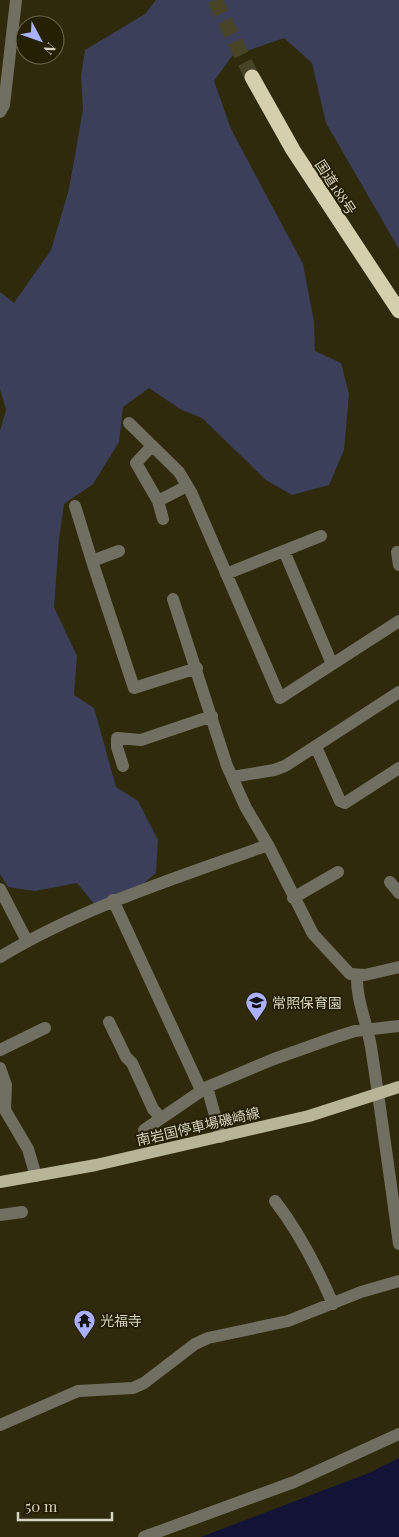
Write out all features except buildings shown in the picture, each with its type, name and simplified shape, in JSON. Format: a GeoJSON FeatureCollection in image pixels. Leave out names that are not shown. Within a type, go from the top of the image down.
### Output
{"type":"FeatureCollection","features":[{"type":"Feature","properties":{"kind":"highway","name":"国道188号"},"geometry":{"type":"LineString","coordinates":[[252,77],[293,150],[399,310]]}},
{"type":"Feature","properties":{"kind":"main road","name":"南岩国停車場磯崎線"},"geometry":{"type":"LineString","coordinates":[[0,1182],[36,1176],[309,1116],[399,1087]]}},
{"type":"Feature","properties":{"kind":"street"},"geometry":{"type":"LineString","coordinates":[[0,112],[4,104],[16,0]]}},
{"type":"Feature","properties":{"kind":"street"},"geometry":{"type":"LineString","coordinates":[[129,423],[179,472],[187,486],[280,698],[399,621]]}},
{"type":"Feature","properties":{"kind":"street"},"geometry":{"type":"LineString","coordinates":[[152,446],[136,463],[158,501],[163,519]]}},
{"type":"Feature","properties":{"kind":"street"},"geometry":{"type":"LineString","coordinates":[[158,501],[187,486]]}},
{"type":"Feature","properties":{"kind":"street"},"geometry":{"type":"LineString","coordinates":[[75,506],[134,688],[197,668]]}},
{"type":"Feature","properties":{"kind":"street"},"geometry":{"type":"LineString","coordinates":[[226,574],[321,536]]}},
{"type":"Feature","properties":{"kind":"street"},"geometry":{"type":"LineString","coordinates":[[92,560],[119,551]]}},
{"type":"Feature","properties":{"kind":"street"},"geometry":{"type":"LineString","coordinates":[[284,551],[332,664]]}},
{"type":"Feature","properties":{"kind":"street"},"geometry":{"type":"LineString","coordinates":[[397,552],[399,565]]}},
{"type":"Feature","properties":{"kind":"street"},"geometry":{"type":"LineString","coordinates":[[173,599],[232,777],[246,808],[268,845],[293,898],[313,934],[327,952],[350,974],[357,976],[399,967]]}},
{"type":"Feature","properties":{"kind":"street"},"geometry":{"type":"LineString","coordinates":[[232,777],[274,770],[316,747],[399,692]]}},
{"type":"Feature","properties":{"kind":"street"},"geometry":{"type":"LineString","coordinates":[[123,766],[117,747],[117,738],[141,740],[212,716]]}},
{"type":"Feature","properties":{"kind":"street"},"geometry":{"type":"LineString","coordinates":[[316,747],[340,801],[345,803],[399,768]]}},
{"type":"Feature","properties":{"kind":"street"},"geometry":{"type":"LineString","coordinates":[[0,957],[27,941],[113,900],[268,845]]}},
{"type":"Feature","properties":{"kind":"street"},"geometry":{"type":"LineString","coordinates":[[293,898],[338,872]]}},
{"type":"Feature","properties":{"kind":"street"},"geometry":{"type":"LineString","coordinates":[[390,882],[399,893]]}},
{"type":"Feature","properties":{"kind":"street"},"geometry":{"type":"LineString","coordinates":[[0,889],[27,941]]}},
{"type":"Feature","properties":{"kind":"street"},"geometry":{"type":"LineString","coordinates":[[113,900],[204,1089],[221,1136]]}},
{"type":"Feature","properties":{"kind":"street"},"geometry":{"type":"LineString","coordinates":[[357,976],[356,986],[368,1031],[399,1244]]}},
{"type":"Feature","properties":{"kind":"street"},"geometry":{"type":"LineString","coordinates":[[110,1022],[126,1057],[132,1063],[153,1109],[160,1117]]}},
{"type":"Feature","properties":{"kind":"street"},"geometry":{"type":"LineString","coordinates":[[144,1130],[160,1117],[204,1089],[274,1058],[354,1031],[368,1031],[399,1026]]}},
{"type":"Feature","properties":{"kind":"street"},"geometry":{"type":"LineString","coordinates":[[0,1050],[45,1028]]}},
{"type":"Feature","properties":{"kind":"street"},"geometry":{"type":"LineString","coordinates":[[0,1068],[6,1085],[5,1110],[28,1149],[36,1176]]}},
{"type":"Feature","properties":{"kind":"street"},"geometry":{"type":"LineString","coordinates":[[275,1201],[289,1220],[314,1262],[333,1304]]}},
{"type":"Feature","properties":{"kind":"street"},"geometry":{"type":"LineString","coordinates":[[0,1215],[22,1212]]}},
{"type":"Feature","properties":{"kind":"street"},"geometry":{"type":"LineString","coordinates":[[0,1425],[78,1391],[133,1388],[144,1383],[195,1344],[208,1338],[288,1321],[399,1281]]}},
{"type":"Feature","properties":{"kind":"street"},"geometry":{"type":"LineString","coordinates":[[144,1537],[294,1482],[399,1434]]}},
{"type":"Feature","properties":{"kind":"shaded area"},"geometry":{"type":"Polygon","coordinates":[[[156,0],[399,0],[399,249],[326,123],[312,63],[284,38],[232,56],[214,81],[231,129],[303,264],[314,322],[315,351],[341,363],[349,394],[344,450],[329,485],[292,495],[266,480],[202,418],[180,409],[149,388],[123,407],[119,442],[93,484],[64,504],[59,539],[54,607],[77,656],[74,695],[94,708],[116,787],[138,801],[158,840],[156,873],[138,888],[95,905],[77,883],[35,891],[8,887],[0,874],[0,431],[6,410],[0,389],[0,292],[14,303],[51,250],[69,189],[83,109],[81,76],[85,50],[145,14],[156,0]]]}},
{"type":"Feature","properties":{"kind":"shaded area"},"geometry":{"type":"Polygon","coordinates":[[[399,1458],[399,1537],[201,1537],[369,1473],[399,1458]]]}},
{"type":"Feature","properties":{"kind":"tunnel"},"geometry":{"type":"LineString","coordinates":[[215,0],[252,77]]}},
{"type":"Feature","properties":{"kind":"place","name":"常照保育園"},"geometry":{"type":"Point","coordinates":[256,1021]}},
{"type":"Feature","properties":{"kind":"place","name":"光福寺"},"geometry":{"type":"Point","coordinates":[84,1339]}}]}
